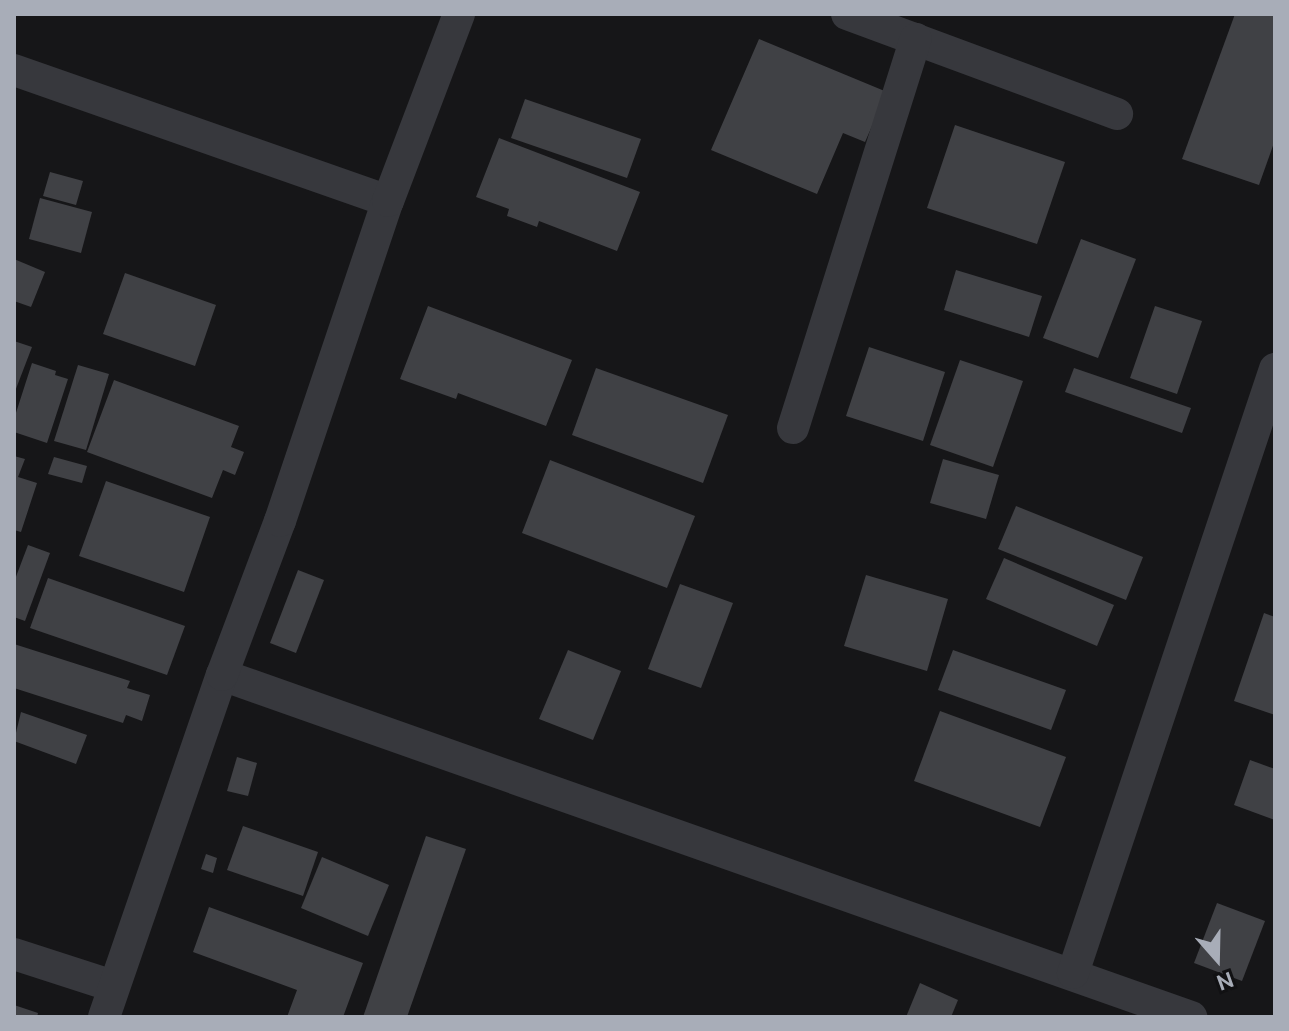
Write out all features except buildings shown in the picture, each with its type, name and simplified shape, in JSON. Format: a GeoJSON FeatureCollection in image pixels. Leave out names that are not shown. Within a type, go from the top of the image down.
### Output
{"type":"FeatureCollection","features":[{"type":"Feature","properties":{"kind":"street"},"geometry":{"type":"LineString","coordinates":[[104,1017],[222,675],[280,521],[388,201],[459,14]]}},
{"type":"Feature","properties":{"kind":"street"},"geometry":{"type":"LineString","coordinates":[[847,14],[1117,114]]}},
{"type":"Feature","properties":{"kind":"street"},"geometry":{"type":"LineString","coordinates":[[793,428],[916,39]]}},
{"type":"Feature","properties":{"kind":"street"},"geometry":{"type":"LineString","coordinates":[[14,70],[388,201]]}},
{"type":"Feature","properties":{"kind":"street"},"geometry":{"type":"LineString","coordinates":[[1073,973],[1275,369]]}},
{"type":"Feature","properties":{"kind":"street"},"geometry":{"type":"LineString","coordinates":[[222,675],[1191,1017]]}},
{"type":"Feature","properties":{"kind":"street"},"geometry":{"type":"LineString","coordinates":[[14,954],[113,986]]}}]}
